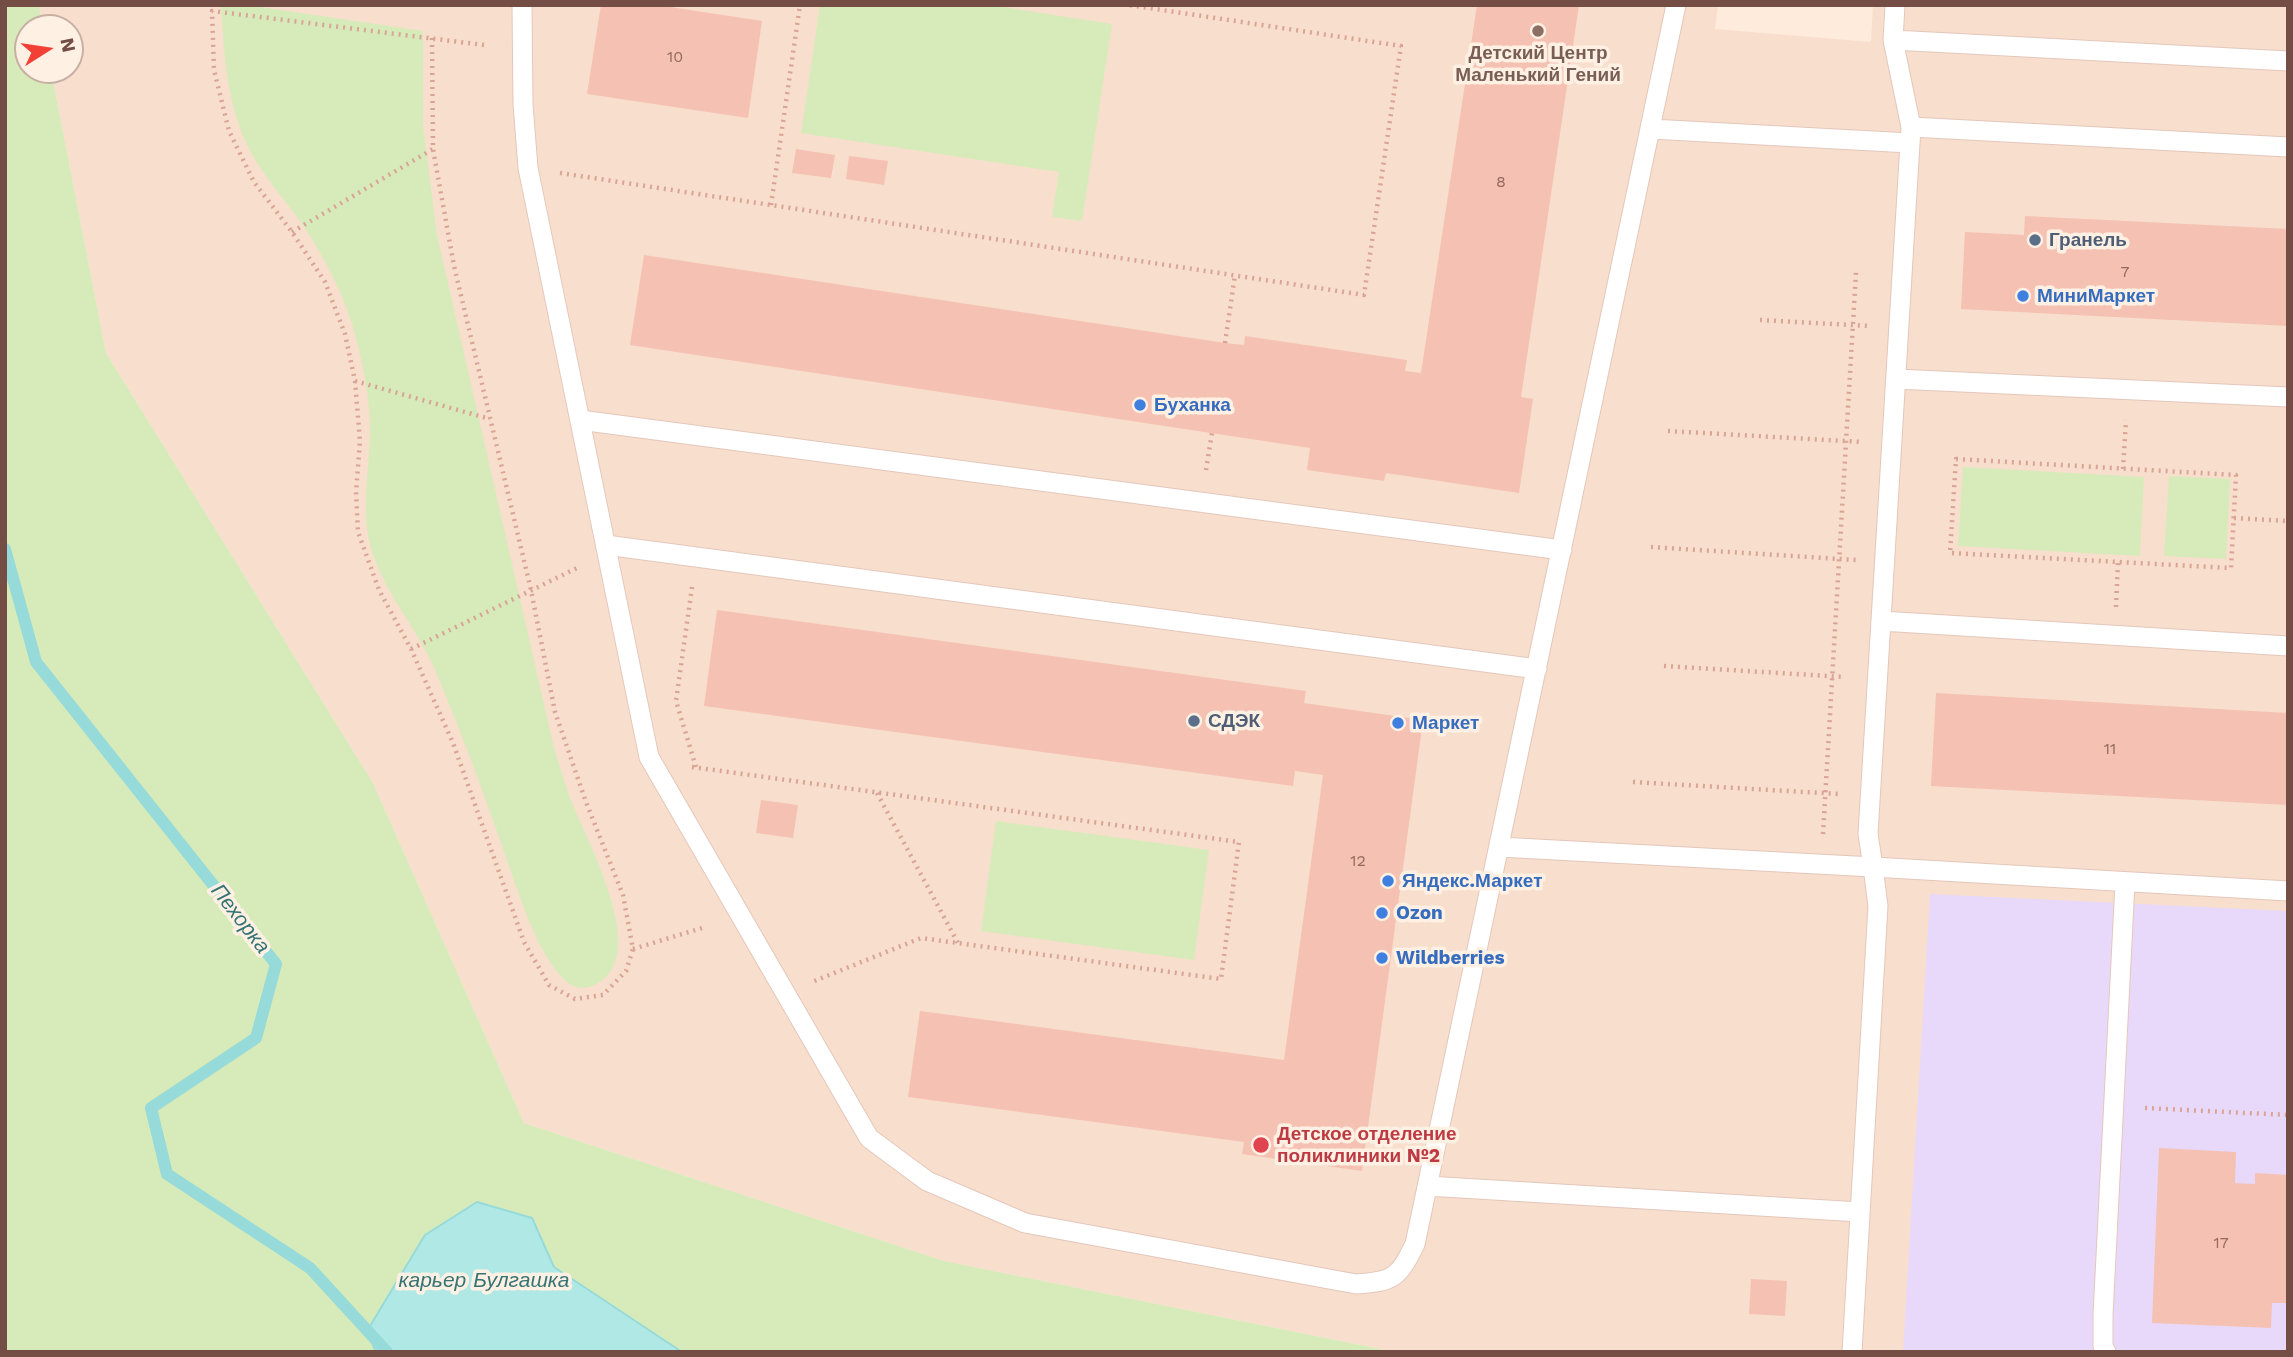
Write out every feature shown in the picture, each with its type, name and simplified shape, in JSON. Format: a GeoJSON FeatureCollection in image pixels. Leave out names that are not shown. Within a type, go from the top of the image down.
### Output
{"type":"FeatureCollection","features":[{"type":"Feature","properties":{"kind":"lane"},"geometry":{"type":"LineString","coordinates":[[522,5],[523,104],[528,168],[649,757],[870,1138],[927,1181],[1025,1223],[1356,1284],[1382,1283],[1403,1268],[1415,1244],[1676,5]]}},
{"type":"Feature","properties":{"kind":"lane"},"geometry":{"type":"LineString","coordinates":[[1852,1352],[1878,906],[1868,834],[1910,135],[1893,40],[1895,5]]}},
{"type":"Feature","properties":{"kind":"lane"},"geometry":{"type":"LineString","coordinates":[[1893,40],[2288,61]]}},
{"type":"Feature","properties":{"kind":"lane"},"geometry":{"type":"LineString","coordinates":[[1650,129],[2288,146]]}},
{"type":"Feature","properties":{"kind":"lane"},"geometry":{"type":"LineString","coordinates":[[1896,379],[2288,397]]}},
{"type":"Feature","properties":{"kind":"lane"},"geometry":{"type":"LineString","coordinates":[[580,420],[1562,550]]}},
{"type":"Feature","properties":{"kind":"lane"},"geometry":{"type":"LineString","coordinates":[[606,545],[1536,669]]}},
{"type":"Feature","properties":{"kind":"lane"},"geometry":{"type":"LineString","coordinates":[[1881,621],[2288,646]]}},
{"type":"Feature","properties":{"kind":"lane"},"geometry":{"type":"LineString","coordinates":[[1499,847],[2288,891]]}},
{"type":"Feature","properties":{"kind":"lane"},"geometry":{"type":"LineString","coordinates":[[2106,1352],[2103,1346],[2103,1315],[2125,883]]}},
{"type":"Feature","properties":{"kind":"lane"},"geometry":{"type":"LineString","coordinates":[[1427,1186],[1860,1212]]}},
{"type":"Feature","properties":{"kind":"path"},"geometry":{"type":"LineString","coordinates":[[771,205],[800,5]]}},
{"type":"Feature","properties":{"kind":"path"},"geometry":{"type":"LineString","coordinates":[[528,168],[1364,295],[1401,46],[1129,5]]}},
{"type":"Feature","properties":{"kind":"path"},"geometry":{"type":"LineString","coordinates":[[432,38],[433,149],[454,266],[531,590],[555,712],[586,802],[623,895],[632,949],[626,971],[603,995],[575,999],[549,985],[524,943],[453,743],[411,649],[379,590],[358,532],[356,492],[360,441],[355,382],[345,334],[325,282],[254,182],[229,131],[214,71],[212,11],[432,38],[484,45]]}},
{"type":"Feature","properties":{"kind":"path"},"geometry":{"type":"LineString","coordinates":[[292,232],[433,149]]}},
{"type":"Feature","properties":{"kind":"path"},"geometry":{"type":"LineString","coordinates":[[1821,864],[1856,272]]}},
{"type":"Feature","properties":{"kind":"path"},"geometry":{"type":"LineString","coordinates":[[1225,343],[1235,275]]}},
{"type":"Feature","properties":{"kind":"path"},"geometry":{"type":"LineString","coordinates":[[1760,320],[1898,328]]}},
{"type":"Feature","properties":{"kind":"path"},"geometry":{"type":"LineString","coordinates":[[355,382],[491,420]]}},
{"type":"Feature","properties":{"kind":"path"},"geometry":{"type":"LineString","coordinates":[[2123,468],[2127,390]]}},
{"type":"Feature","properties":{"kind":"path"},"geometry":{"type":"LineString","coordinates":[[1668,431],[1891,444]]}},
{"type":"Feature","properties":{"kind":"path"},"geometry":{"type":"LineString","coordinates":[[1956,459],[2123,468],[2236,475],[2231,568],[1951,553],[1956,459]]}},
{"type":"Feature","properties":{"kind":"path"},"geometry":{"type":"LineString","coordinates":[[2234,518],[2288,521]]}},
{"type":"Feature","properties":{"kind":"path"},"geometry":{"type":"LineString","coordinates":[[1651,547],[1885,561]]}},
{"type":"Feature","properties":{"kind":"path"},"geometry":{"type":"LineString","coordinates":[[696,557],[676,701],[696,767]]}},
{"type":"Feature","properties":{"kind":"path"},"geometry":{"type":"LineString","coordinates":[[2114,635],[2118,562]]}},
{"type":"Feature","properties":{"kind":"path"},"geometry":{"type":"LineString","coordinates":[[411,649],[578,567]]}},
{"type":"Feature","properties":{"kind":"path"},"geometry":{"type":"LineString","coordinates":[[1664,666],[1878,679]]}},
{"type":"Feature","properties":{"kind":"path"},"geometry":{"type":"LineString","coordinates":[[653,762],[1239,842],[1221,979],[921,938],[786,993]]}},
{"type":"Feature","properties":{"kind":"path"},"geometry":{"type":"LineString","coordinates":[[1633,782],[1871,796]]}},
{"type":"Feature","properties":{"kind":"path"},"geometry":{"type":"LineString","coordinates":[[876,792],[958,943]]}},
{"type":"Feature","properties":{"kind":"path"},"geometry":{"type":"LineString","coordinates":[[632,949],[702,928]]}},
{"type":"Feature","properties":{"kind":"path"},"geometry":{"type":"LineString","coordinates":[[2114,1107],[2288,1115]]}},
{"type":"Feature","properties":{"kind":"shaded area"},"geometry":{"type":"Polygon","coordinates":[[[39,5],[1718,5],[1715,29],[1871,42],[1873,5],[2288,5],[2288,1352],[1395,1352],[944,1261],[524,1123],[373,783],[106,353],[54,84],[84,84],[84,14],[41,14],[39,5]]]}},
{"type":"Feature","properties":{"kind":"shaded area"},"geometry":{"type":"Polygon","coordinates":[[[1930,894],[2288,911],[2288,1352],[1903,1352],[1930,894]]]}},
{"type":"Feature","properties":{"kind":"green space"},"geometry":{"type":"Polygon","coordinates":[[[5,5],[39,5],[41,14],[14,14],[14,84],[54,84],[106,353],[373,783],[524,1123],[944,1261],[1395,1352],[682,1352],[554,1267],[532,1218],[367,1330],[376,1352],[5,1352],[5,5]]]}},
{"type":"Feature","properties":{"kind":"green space"},"geometry":{"type":"Polygon","coordinates":[[[221,5],[247,5],[423,31],[423,125],[437,235],[554,748],[615,915],[618,940],[616,961],[606,977],[593,986],[578,987],[561,977],[536,937],[435,670],[378,567],[366,519],[369,411],[364,373],[352,324],[343,298],[325,262],[304,227],[253,156],[244,138],[228,83],[221,5]]]}},
{"type":"Feature","properties":{"kind":"green space"},"geometry":{"type":"Polygon","coordinates":[[[820,5],[990,5],[1112,24],[1082,221],[1052,217],[1059,172],[801,133],[820,5]]]}},
{"type":"Feature","properties":{"kind":"green space"},"geometry":{"type":"Polygon","coordinates":[[[1963,467],[2144,477],[2140,556],[1958,546],[1963,467]]]}},
{"type":"Feature","properties":{"kind":"green space"},"geometry":{"type":"Polygon","coordinates":[[[2169,476],[2230,479],[2226,559],[2164,556],[2169,476]]]}},
{"type":"Feature","properties":{"kind":"green space"},"geometry":{"type":"Polygon","coordinates":[[[996,821],[1209,850],[1194,960],[981,931],[996,821]]]}},
{"type":"Feature","properties":{"kind":"water","name":"карьер Булгашка"},"geometry":{"type":"Polygon","coordinates":[[[477,1202],[532,1218],[554,1267],[682,1352],[376,1352],[367,1331],[425,1235],[477,1202]]]}},
{"type":"Feature","properties":{"kind":"building"},"geometry":{"type":"Polygon","coordinates":[[[601,5],[657,5],[762,21],[748,118],[587,94],[601,5]]]}},
{"type":"Feature","properties":{"kind":"building"},"geometry":{"type":"Polygon","coordinates":[[[1477,5],[1579,5],[1521,397],[1533,399],[1519,493],[1386,473],[1384,481],[1307,470],[1310,448],[630,345],[644,255],[1225,343],[1244,345],[1245,336],[1407,360],[1405,371],[1421,373],[1477,5]]]}},
{"type":"Feature","properties":{"kind":"building"},"geometry":{"type":"Polygon","coordinates":[[[796,149],[835,155],[831,178],[792,173],[796,149]]]}},
{"type":"Feature","properties":{"kind":"building"},"geometry":{"type":"Polygon","coordinates":[[[849,156],[888,161],[884,185],[846,179],[849,156]]]}},
{"type":"Feature","properties":{"kind":"building"},"geometry":{"type":"Polygon","coordinates":[[[2025,216],[2288,229],[2288,326],[1961,309],[1965,232],[2024,235],[2025,216]]]}},
{"type":"Feature","properties":{"kind":"building"},"geometry":{"type":"Polygon","coordinates":[[[717,610],[1306,691],[1304,703],[1423,720],[1362,1171],[1242,1154],[1244,1142],[908,1097],[920,1011],[1284,1060],[1323,775],[1295,771],[1293,786],[704,706],[717,610]]]}},
{"type":"Feature","properties":{"kind":"building"},"geometry":{"type":"Polygon","coordinates":[[[1936,693],[2288,713],[2288,805],[1931,786],[1936,693]]]}},
{"type":"Feature","properties":{"kind":"building"},"geometry":{"type":"Polygon","coordinates":[[[761,800],[798,805],[793,838],[756,833],[761,800]]]}},
{"type":"Feature","properties":{"kind":"building"},"geometry":{"type":"Polygon","coordinates":[[[2159,1148],[2236,1152],[2235,1183],[2255,1184],[2255,1173],[2288,1175],[2288,1303],[2272,1303],[2271,1328],[2152,1323],[2159,1148]]]}},
{"type":"Feature","properties":{"kind":"building"},"geometry":{"type":"Polygon","coordinates":[[[1751,1279],[1787,1281],[1785,1316],[1749,1314],[1751,1279]]]}},
{"type":"Feature","properties":{"kind":"waterway","name":"Пехорка"},"geometry":{"type":"LineString","coordinates":[[5,549],[36,662],[276,964],[256,1038],[151,1108],[167,1174],[310,1268],[387,1352]]}},
{"type":"Feature","properties":{"kind":"place","name":"Детский Центр Маленький Гений"},"geometry":{"type":"Point","coordinates":[1538,31]}},
{"type":"Feature","properties":{"kind":"place","name":"Гранель"},"geometry":{"type":"Point","coordinates":[2035,240]}},
{"type":"Feature","properties":{"kind":"place","name":"МиниМаркет"},"geometry":{"type":"Point","coordinates":[2023,296]}},
{"type":"Feature","properties":{"kind":"place","name":"Буханка"},"geometry":{"type":"Point","coordinates":[1140,405]}},
{"type":"Feature","properties":{"kind":"place","name":"СДЭК"},"geometry":{"type":"Point","coordinates":[1194,721]}},
{"type":"Feature","properties":{"kind":"place","name":"Маркет"},"geometry":{"type":"Point","coordinates":[1398,723]}},
{"type":"Feature","properties":{"kind":"place","name":"Яндекс.Маркет"},"geometry":{"type":"Point","coordinates":[1388,881]}},
{"type":"Feature","properties":{"kind":"place","name":"Ozon"},"geometry":{"type":"Point","coordinates":[1382,913]}},
{"type":"Feature","properties":{"kind":"place","name":"Wildberries"},"geometry":{"type":"Point","coordinates":[1382,958]}},
{"type":"Feature","properties":{"kind":"place","name":"Детское отделение поликлиники №2"},"geometry":{"type":"Point","coordinates":[1261,1145]}}]}
